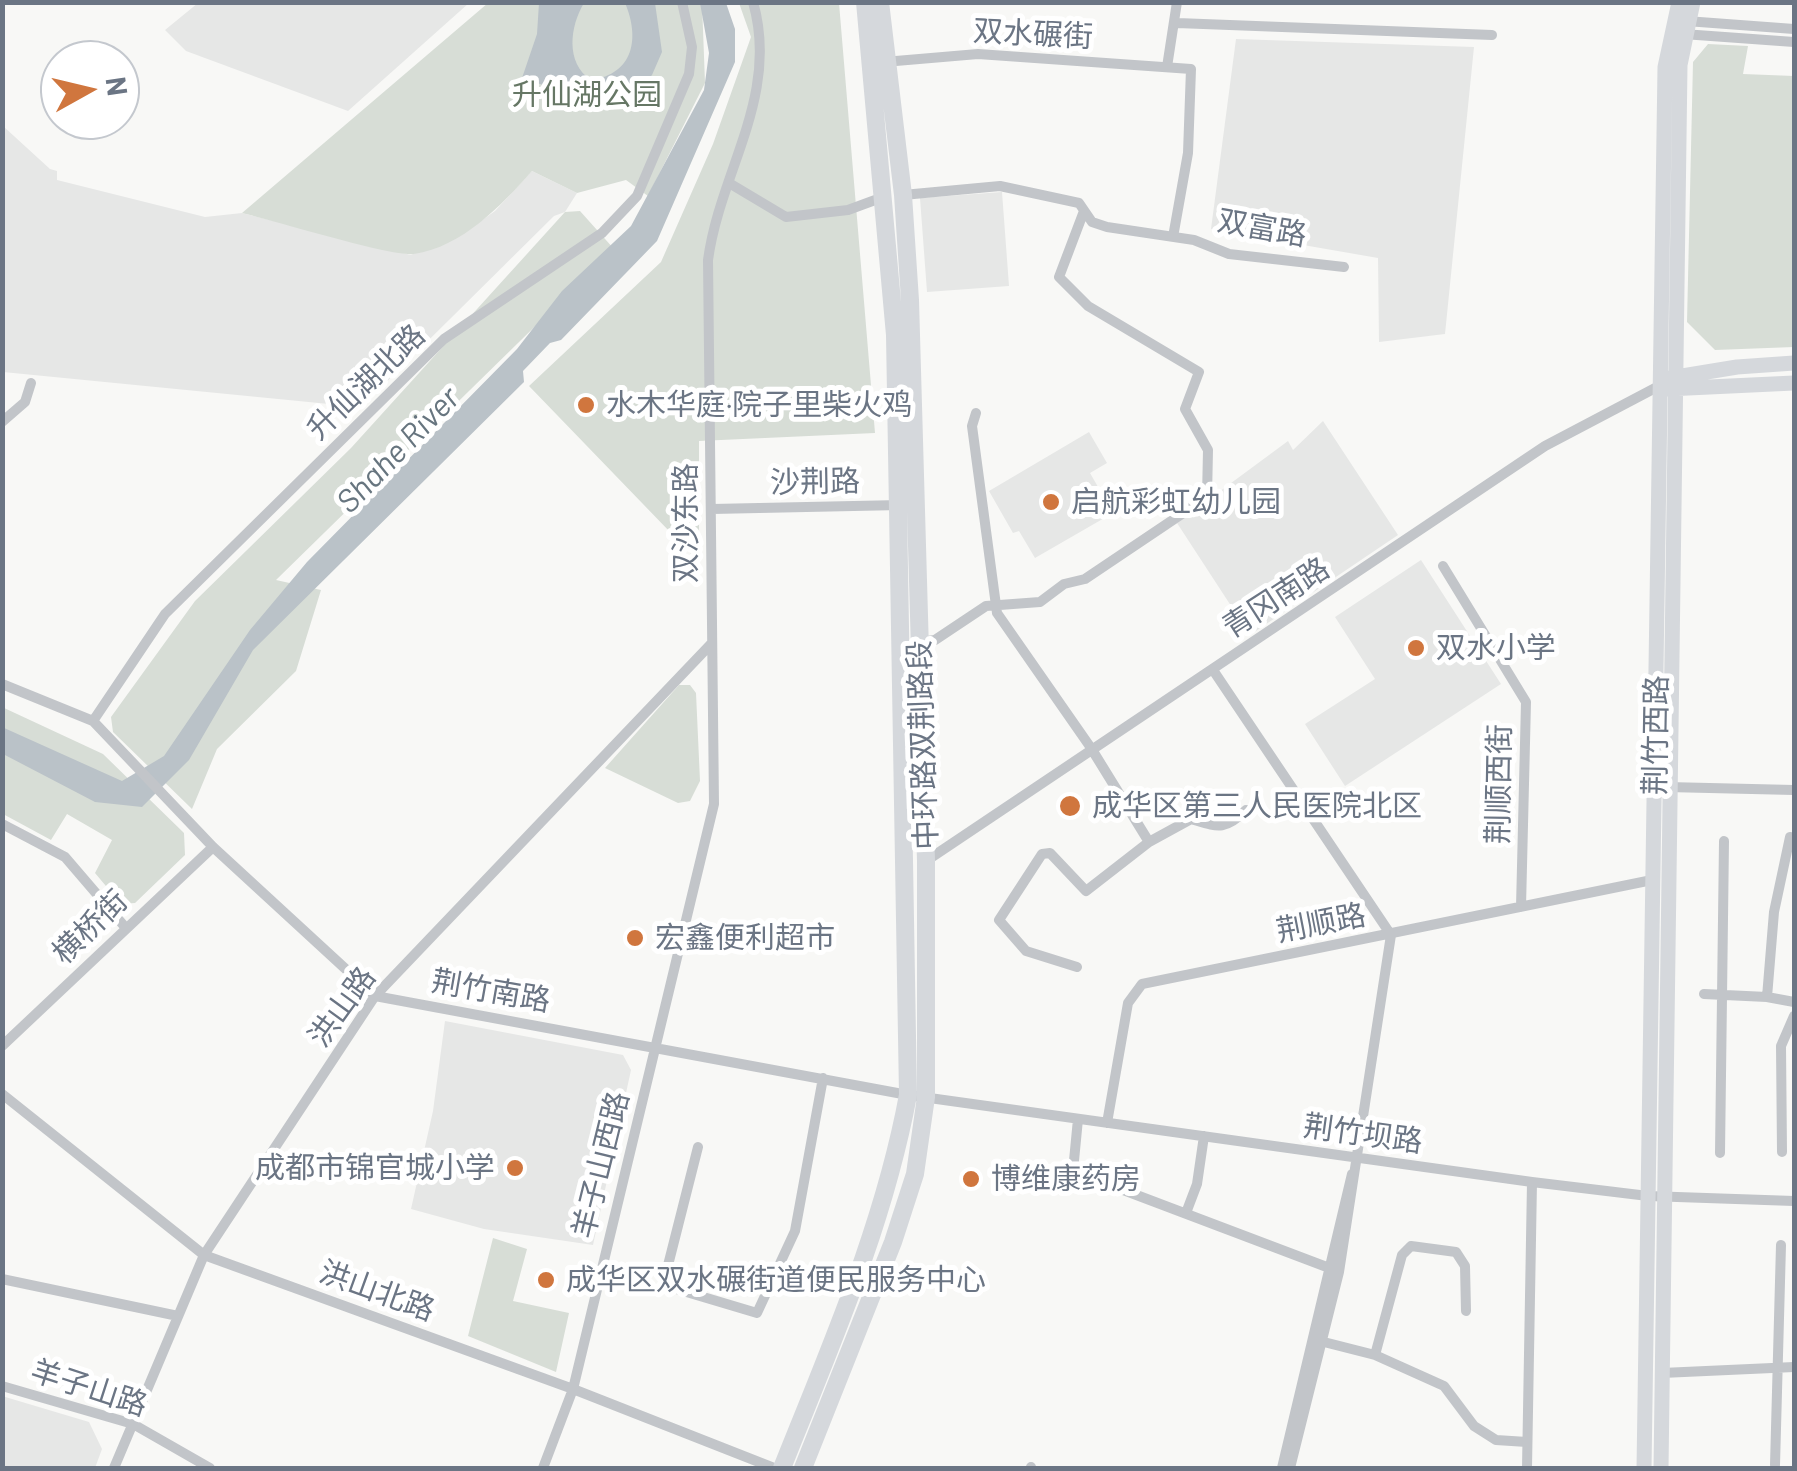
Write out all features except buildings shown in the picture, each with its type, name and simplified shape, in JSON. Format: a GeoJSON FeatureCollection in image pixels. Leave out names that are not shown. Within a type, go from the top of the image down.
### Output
{"type":"FeatureCollection","features":[{"type":"Feature","properties":{"kind":"main road","name":"中环路双荆路段"},"geometry":{"type":"LineString","coordinates":[[865,2],[880,62]]}},
{"type":"Feature","properties":{"kind":"main road","name":"中环路双荆路段"},"geometry":{"type":"LineString","coordinates":[[803,1468],[893,1242],[914,1174],[926,861],[918,504],[880,62],[880,2]]}},
{"type":"Feature","properties":{"kind":"main road","name":"荆竹西路"},"geometry":{"type":"LineString","coordinates":[[1644,1468],[1656,1196],[1663,787],[1676,383],[1681,27],[1678,2]]}},
{"type":"Feature","properties":{"kind":"main road","name":"荆竹西路"},"geometry":{"type":"LineString","coordinates":[[1661,1468],[1652,880],[1663,787],[1658,386],[1665,68],[1693,2]]}},
{"type":"Feature","properties":{"kind":"main road","name":"中环路双荆路段"},"geometry":{"type":"LineString","coordinates":[[782,1468],[866,1256],[917,1096],[898,505],[894,195]]}},
{"type":"Feature","properties":{"kind":"main road"},"geometry":{"type":"LineString","coordinates":[[1658,386],[1794,364]]}},
{"type":"Feature","properties":{"kind":"main road"},"geometry":{"type":"LineString","coordinates":[[1676,383],[1794,383]]}},
{"type":"Feature","properties":{"kind":"street","name":"升仙湖北路"},"geometry":{"type":"LineString","coordinates":[[93,721],[165,614],[444,339],[602,233],[637,196],[688,74],[692,47],[682,2]]}},
{"type":"Feature","properties":{"kind":"street","name":"双沙东路"},"geometry":{"type":"LineString","coordinates":[[656,1046],[714,804],[708,260],[712,227],[758,98],[761,62],[754,2]]}},
{"type":"Feature","properties":{"kind":"street"},"geometry":{"type":"LineString","coordinates":[[1167,67],[1178,2]]}},
{"type":"Feature","properties":{"kind":"street"},"geometry":{"type":"LineString","coordinates":[[1176,23],[1492,35]]}},
{"type":"Feature","properties":{"kind":"street"},"geometry":{"type":"LineString","coordinates":[[1681,27],[1794,29]]}},
{"type":"Feature","properties":{"kind":"street"},"geometry":{"type":"LineString","coordinates":[[1681,27],[1794,42]]}},
{"type":"Feature","properties":{"kind":"street","name":"双水碾街"},"geometry":{"type":"LineString","coordinates":[[880,62],[978,54],[1191,69]]}},
{"type":"Feature","properties":{"kind":"street","name":"双富路"},"geometry":{"type":"LineString","coordinates":[[1172,237],[1188,153],[1191,69]]}},
{"type":"Feature","properties":{"kind":"street","name":"双富路"},"geometry":{"type":"LineString","coordinates":[[729,183],[786,217],[848,210],[894,195],[1000,186],[1079,203],[1092,222],[1106,227],[1172,237],[1230,254],[1344,266]]}},
{"type":"Feature","properties":{"kind":"street"},"geometry":{"type":"LineString","coordinates":[[920,642],[935,640],[986,606],[1040,602],[1064,584],[1085,579],[1207,496],[1208,450],[1185,409],[1200,372],[1088,306],[1060,277],[1084,212]]}},
{"type":"Feature","properties":{"kind":"street"},"geometry":{"type":"LineString","coordinates":[[2,422],[26,402],[31,383]]}},
{"type":"Feature","properties":{"kind":"street","name":"青冈南路"},"geometry":{"type":"LineString","coordinates":[[926,861],[1544,446],[1658,386]]}},
{"type":"Feature","properties":{"kind":"street"},"geometry":{"type":"LineString","coordinates":[[976,413],[974,445],[996,605],[1148,842]]}},
{"type":"Feature","properties":{"kind":"street","name":"沙荆路"},"geometry":{"type":"LineString","coordinates":[[712,509],[918,504]]}},
{"type":"Feature","properties":{"kind":"street","name":"荆顺西街"},"geometry":{"type":"LineString","coordinates":[[1443,566],[1526,702],[1521,906]]}},
{"type":"Feature","properties":{"kind":"street","name":"洪山路"},"geometry":{"type":"LineString","coordinates":[[114,1468],[204,1255],[376,996],[710,644]]}},
{"type":"Feature","properties":{"kind":"street"},"geometry":{"type":"LineString","coordinates":[[1212,670],[1391,934],[1340,1272],[1282,1468]]}},
{"type":"Feature","properties":{"kind":"street"},"geometry":{"type":"LineString","coordinates":[[2,684],[93,721],[213,847],[376,996]]}},
{"type":"Feature","properties":{"kind":"street"},"geometry":{"type":"LineString","coordinates":[[1663,787],[1794,790]]}},
{"type":"Feature","properties":{"kind":"street"},"geometry":{"type":"LineString","coordinates":[[1078,967],[1026,950],[999,920],[1042,854],[1050,853],[1086,891],[1148,842],[1192,818],[1215,829],[1230,826],[1246,810]]}},
{"type":"Feature","properties":{"kind":"street"},"geometry":{"type":"LineString","coordinates":[[2,824],[65,857],[125,927]]}},
{"type":"Feature","properties":{"kind":"street"},"geometry":{"type":"LineString","coordinates":[[1767,997],[1774,912],[1790,838]]}},
{"type":"Feature","properties":{"kind":"street"},"geometry":{"type":"LineString","coordinates":[[1720,1154],[1724,841]]}},
{"type":"Feature","properties":{"kind":"street","name":"横桥街"},"geometry":{"type":"LineString","coordinates":[[2,1046],[213,847]]}},
{"type":"Feature","properties":{"kind":"street","name":"荆顺路"},"geometry":{"type":"LineString","coordinates":[[1107,1123],[1128,1004],[1142,984],[1652,880]]}},
{"type":"Feature","properties":{"kind":"street"},"geometry":{"type":"LineString","coordinates":[[1704,994],[1794,1002]]}},
{"type":"Feature","properties":{"kind":"street","name":"荆竹南路"},"geometry":{"type":"LineString","coordinates":[[376,996],[917,1096]]}},
{"type":"Feature","properties":{"kind":"street"},"geometry":{"type":"LineString","coordinates":[[1782,1152],[1781,1046],[1794,1016]]}},
{"type":"Feature","properties":{"kind":"street","name":"羊子山西路"},"geometry":{"type":"LineString","coordinates":[[543,1468],[574,1389],[656,1046]]}},
{"type":"Feature","properties":{"kind":"street"},"geometry":{"type":"LineString","coordinates":[[698,1148],[663,1286],[757,1312],[795,1232],[823,1078]]}},
{"type":"Feature","properties":{"kind":"street","name":"洪山北路"},"geometry":{"type":"LineString","coordinates":[[2,1094],[204,1255],[574,1389],[774,1468]]}},
{"type":"Feature","properties":{"kind":"street","name":"荆竹坝路"},"geometry":{"type":"LineString","coordinates":[[917,1096],[1532,1182],[1656,1196],[1794,1201]]}},
{"type":"Feature","properties":{"kind":"street"},"geometry":{"type":"LineString","coordinates":[[1078,1118],[1074,1170],[1332,1269]]}},
{"type":"Feature","properties":{"kind":"street"},"geometry":{"type":"LineString","coordinates":[[1186,1213],[1197,1184],[1204,1136]]}},
{"type":"Feature","properties":{"kind":"street"},"geometry":{"type":"LineString","coordinates":[[1290,1468],[1358,1159]]}},
{"type":"Feature","properties":{"kind":"street"},"geometry":{"type":"LineString","coordinates":[[1527,1468],[1532,1182]]}},
{"type":"Feature","properties":{"kind":"street"},"geometry":{"type":"LineString","coordinates":[[1775,1465],[1781,1245]]}},
{"type":"Feature","properties":{"kind":"street"},"geometry":{"type":"LineString","coordinates":[[1374,1355],[1402,1255],[1411,1246],[1456,1252],[1465,1266],[1466,1310]]}},
{"type":"Feature","properties":{"kind":"street"},"geometry":{"type":"LineString","coordinates":[[2,1279],[178,1316]]}},
{"type":"Feature","properties":{"kind":"street"},"geometry":{"type":"LineString","coordinates":[[1318,1341],[1374,1355],[1444,1386],[1474,1426],[1496,1440],[1527,1442]]}},
{"type":"Feature","properties":{"kind":"street"},"geometry":{"type":"LineString","coordinates":[[1662,1372],[1794,1367]]}},
{"type":"Feature","properties":{"kind":"street","name":"羊子山路"},"geometry":{"type":"LineString","coordinates":[[2,1386],[133,1424],[210,1468]]}},
{"type":"Feature","properties":{"kind":"shaded area"},"geometry":{"type":"Polygon","coordinates":[[[198,3],[469,3],[348,111],[186,51],[165,30],[198,3]]]}},
{"type":"Feature","properties":{"kind":"shaded area"},"geometry":{"type":"Polygon","coordinates":[[[539,3],[584,3],[572,44],[577,64],[591,80],[617,70],[630,52],[632,29],[625,3],[655,3],[662,52],[652,75],[636,92],[594,102],[522,78],[537,34],[539,3]]]}},
{"type":"Feature","properties":{"kind":"shaded area"},"geometry":{"type":"Polygon","coordinates":[[[700,3],[726,3],[735,29],[735,62],[657,241],[561,340],[550,343],[523,371],[524,382],[253,650],[189,760],[142,807],[95,802],[3,754],[2,727],[122,781],[164,756],[250,630],[307,562],[517,349],[562,291],[631,226],[704,90],[709,53],[700,3]]]}},
{"type":"Feature","properties":{"kind":"shaded area"},"geometry":{"type":"Polygon","coordinates":[[[1236,39],[1474,47],[1445,334],[1379,342],[1378,258],[1211,229],[1236,39]]]}},
{"type":"Feature","properties":{"kind":"shaded area"},"geometry":{"type":"Polygon","coordinates":[[[3,126],[57,171],[57,180],[205,217],[242,213],[411,255],[471,228],[495,211],[532,171],[577,193],[565,212],[554,216],[346,422],[329,404],[3,372],[3,126]]]}},
{"type":"Feature","properties":{"kind":"shaded area"},"geometry":{"type":"Polygon","coordinates":[[[1002,192],[1009,286],[927,292],[920,198],[1002,192]]]}},
{"type":"Feature","properties":{"kind":"shaded area"},"geometry":{"type":"Polygon","coordinates":[[[1323,421],[1398,535],[1250,635],[1177,523],[1288,441],[1293,450],[1323,421]]]}},
{"type":"Feature","properties":{"kind":"shaded area","name":"启航彩虹幼儿园"},"geometry":{"type":"Polygon","coordinates":[[[1089,432],[1107,463],[1090,473],[1113,513],[1035,558],[1019,531],[1013,533],[989,491],[1089,432]]]}},
{"type":"Feature","properties":{"kind":"shaded area","name":"双水小学"},"geometry":{"type":"Polygon","coordinates":[[[1421,560],[1501,684],[1345,786],[1305,724],[1375,679],[1335,617],[1421,560]]]}},
{"type":"Feature","properties":{"kind":"shaded area","name":"成都市锦官城小学"},"geometry":{"type":"Polygon","coordinates":[[[445,1021],[623,1055],[631,1070],[593,1245],[484,1229],[411,1209],[433,1111],[445,1021]]]}},
{"type":"Feature","properties":{"kind":"shaded area"},"geometry":{"type":"Polygon","coordinates":[[[2,1396],[89,1422],[102,1449],[95,1468],[3,1468],[2,1396]]]}},
{"type":"Feature","properties":{"kind":"green space","name":"升仙湖公园"},"geometry":{"type":"Polygon","coordinates":[[[488,3],[702,3],[705,83],[648,196],[626,180],[577,193],[532,171],[465,234],[414,254],[358,244],[242,213],[488,3]]]}},
{"type":"Feature","properties":{"kind":"green space"},"geometry":{"type":"Polygon","coordinates":[[[739,3],[839,3],[875,433],[699,441],[699,562],[529,386],[661,262],[713,144],[751,37],[739,3]]]}},
{"type":"Feature","properties":{"kind":"green space"},"geometry":{"type":"Polygon","coordinates":[[[1708,44],[1748,46],[1743,74],[1794,76],[1794,347],[1715,350],[1687,322],[1693,62],[1708,44]]]}},
{"type":"Feature","properties":{"kind":"green space"},"geometry":{"type":"Polygon","coordinates":[[[580,211],[614,249],[276,580],[321,590],[296,671],[217,749],[192,809],[113,732],[111,717],[195,601],[351,448],[565,212],[580,211]]]}},
{"type":"Feature","properties":{"kind":"green space"},"geometry":{"type":"Polygon","coordinates":[[[679,685],[690,685],[696,693],[700,781],[690,801],[678,803],[605,768],[679,685]]]}},
{"type":"Feature","properties":{"kind":"green space"},"geometry":{"type":"Polygon","coordinates":[[[2,707],[103,754],[184,833],[185,855],[135,903],[121,904],[95,873],[112,840],[67,814],[51,840],[3,814],[2,707]]]}},
{"type":"Feature","properties":{"kind":"green space"},"geometry":{"type":"Polygon","coordinates":[[[493,1238],[527,1249],[513,1301],[569,1313],[556,1372],[468,1336],[493,1238]]]}},
{"type":"Feature","properties":{"kind":"place","name":"水木华庭·院子里柴火鸡"},"geometry":{"type":"Point","coordinates":[586,405]}},
{"type":"Feature","properties":{"kind":"place","name":"启航彩虹幼儿园"},"geometry":{"type":"Point","coordinates":[1051,502]}},
{"type":"Feature","properties":{"kind":"place","name":"双水小学"},"geometry":{"type":"Point","coordinates":[1416,648]}},
{"type":"Feature","properties":{"kind":"place","name":"成华区第三人民医院北区"},"geometry":{"type":"Point","coordinates":[1070,806]}},
{"type":"Feature","properties":{"kind":"place","name":"宏鑫便利超市"},"geometry":{"type":"Point","coordinates":[635,938]}},
{"type":"Feature","properties":{"kind":"place","name":"成都市锦官城小学"},"geometry":{"type":"Point","coordinates":[515,1168]}},
{"type":"Feature","properties":{"kind":"place","name":"博维康药房"},"geometry":{"type":"Point","coordinates":[971,1179]}},
{"type":"Feature","properties":{"kind":"place","name":"成华区双水碾街道便民服务中心"},"geometry":{"type":"Point","coordinates":[546,1280]}},
{"type":"Feature","properties":{"kind":"water label","name":"Shahe River"},"geometry":{"type":"Point","coordinates":[398,450]}}]}
